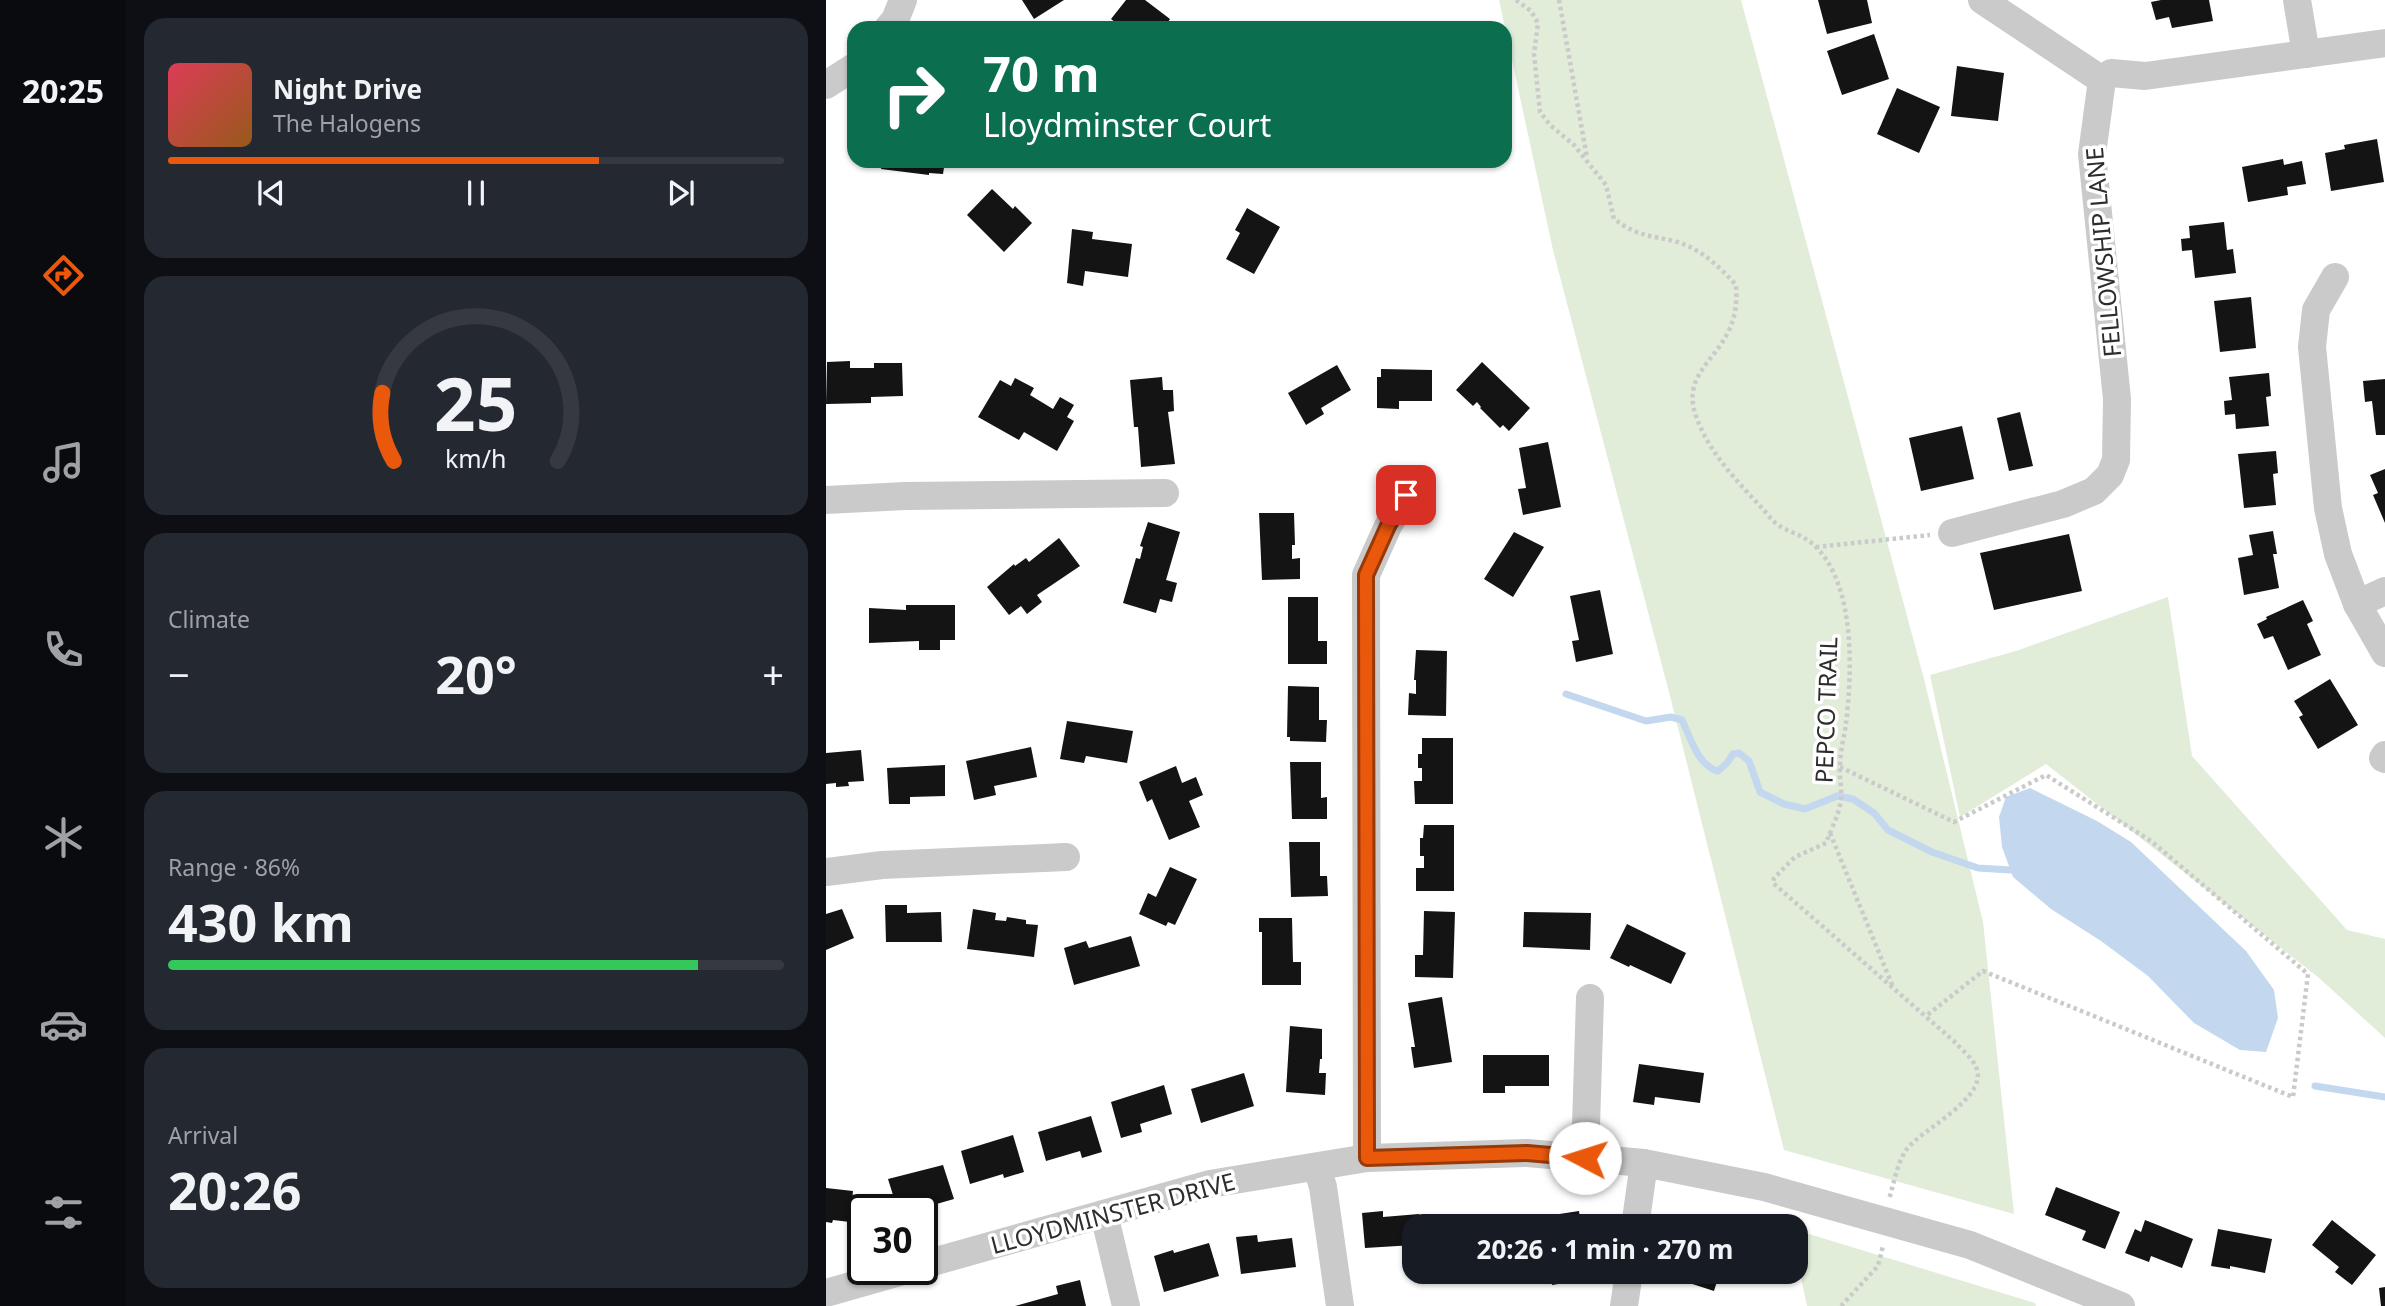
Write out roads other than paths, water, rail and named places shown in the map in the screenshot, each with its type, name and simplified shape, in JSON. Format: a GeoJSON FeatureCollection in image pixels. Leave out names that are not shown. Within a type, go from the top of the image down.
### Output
{"type":"FeatureCollection","features":[{"type":"Feature","properties":{"kind":"street"},"geometry":{"type":"LineString","coordinates":[[1982,0],[2102,80],[2111,73],[2145,76],[2385,43]]}},
{"type":"Feature","properties":{"kind":"street"},"geometry":{"type":"LineString","coordinates":[[2297,0],[2306,54]]}},
{"type":"Feature","properties":{"kind":"street"},"geometry":{"type":"LineString","coordinates":[[826,85],[847,72]]}},
{"type":"Feature","properties":{"kind":"street","name":"FELLOWSHIP LANE"},"geometry":{"type":"LineString","coordinates":[[1952,533],[2063,504],[2094,491],[2110,475],[2116,460],[2117,399],[2092,154],[2102,80]]}},
{"type":"Feature","properties":{"kind":"street"},"geometry":{"type":"LineString","coordinates":[[2335,277],[2316,310],[2312,348],[2328,508],[2338,554],[2357,604],[2385,653]]}},
{"type":"Feature","properties":{"kind":"street"},"geometry":{"type":"LineString","coordinates":[[826,500],[905,496],[1165,493]]}},
{"type":"Feature","properties":{"kind":"street"},"geometry":{"type":"LineString","coordinates":[[1367,1158],[1366,575],[1388,526],[1406,495]]}},
{"type":"Feature","properties":{"kind":"street"},"geometry":{"type":"LineString","coordinates":[[2357,604],[2385,591]]}},
{"type":"Feature","properties":{"kind":"street"},"geometry":{"type":"LineString","coordinates":[[826,872],[882,865],[1066,857]]}},
{"type":"Feature","properties":{"kind":"street"},"geometry":{"type":"LineString","coordinates":[[1585,1158],[1590,998]]}},
{"type":"Feature","properties":{"kind":"street","name":"LLOYDMINSTER DRIVE"},"geometry":{"type":"LineString","coordinates":[[938,1261],[1210,1184],[1367,1158],[1527,1153],[1644,1163],[1764,1187],[1970,1245],[2121,1306]]}},
{"type":"Feature","properties":{"kind":"street"},"geometry":{"type":"LineString","coordinates":[[1637,1214],[1644,1163]]}},
{"type":"Feature","properties":{"kind":"street"},"geometry":{"type":"LineString","coordinates":[[1317,1167],[1323,1187],[1340,1306]]}},
{"type":"Feature","properties":{"kind":"street"},"geometry":{"type":"LineString","coordinates":[[1104,1214],[1126,1306]]}},
{"type":"Feature","properties":{"kind":"street"},"geometry":{"type":"LineString","coordinates":[[1624,1306],[1627,1284]]}},
{"type":"Feature","properties":{"kind":"street"},"geometry":{"type":"LineString","coordinates":[[826,1293],[854,1285]]}},
{"type":"Feature","properties":{"kind":"water"},"geometry":{"type":"Polygon","coordinates":[[[2030,788],[2097,821],[2131,842],[2246,951],[2274,990],[2278,1018],[2266,1052],[2240,1050],[2194,1023],[2148,976],[2051,909],[2013,877],[2002,847],[1999,817],[2006,797],[2030,788]]]}},
{"type":"Feature","properties":{"kind":"waterway"},"geometry":{"type":"LineString","coordinates":[[1566,694],[1646,721],[1671,717],[1682,720],[1700,757],[1711,768],[1718,771],[1733,754],[1739,753],[1749,761],[1760,792],[1784,804],[1805,809],[1837,796],[1853,799],[1874,813],[1888,830],[1932,852],[1978,868],[2010,870]]}},
{"type":"Feature","properties":{"kind":"waterway"},"geometry":{"type":"LineString","coordinates":[[2315,1086],[2385,1097]]}}]}
